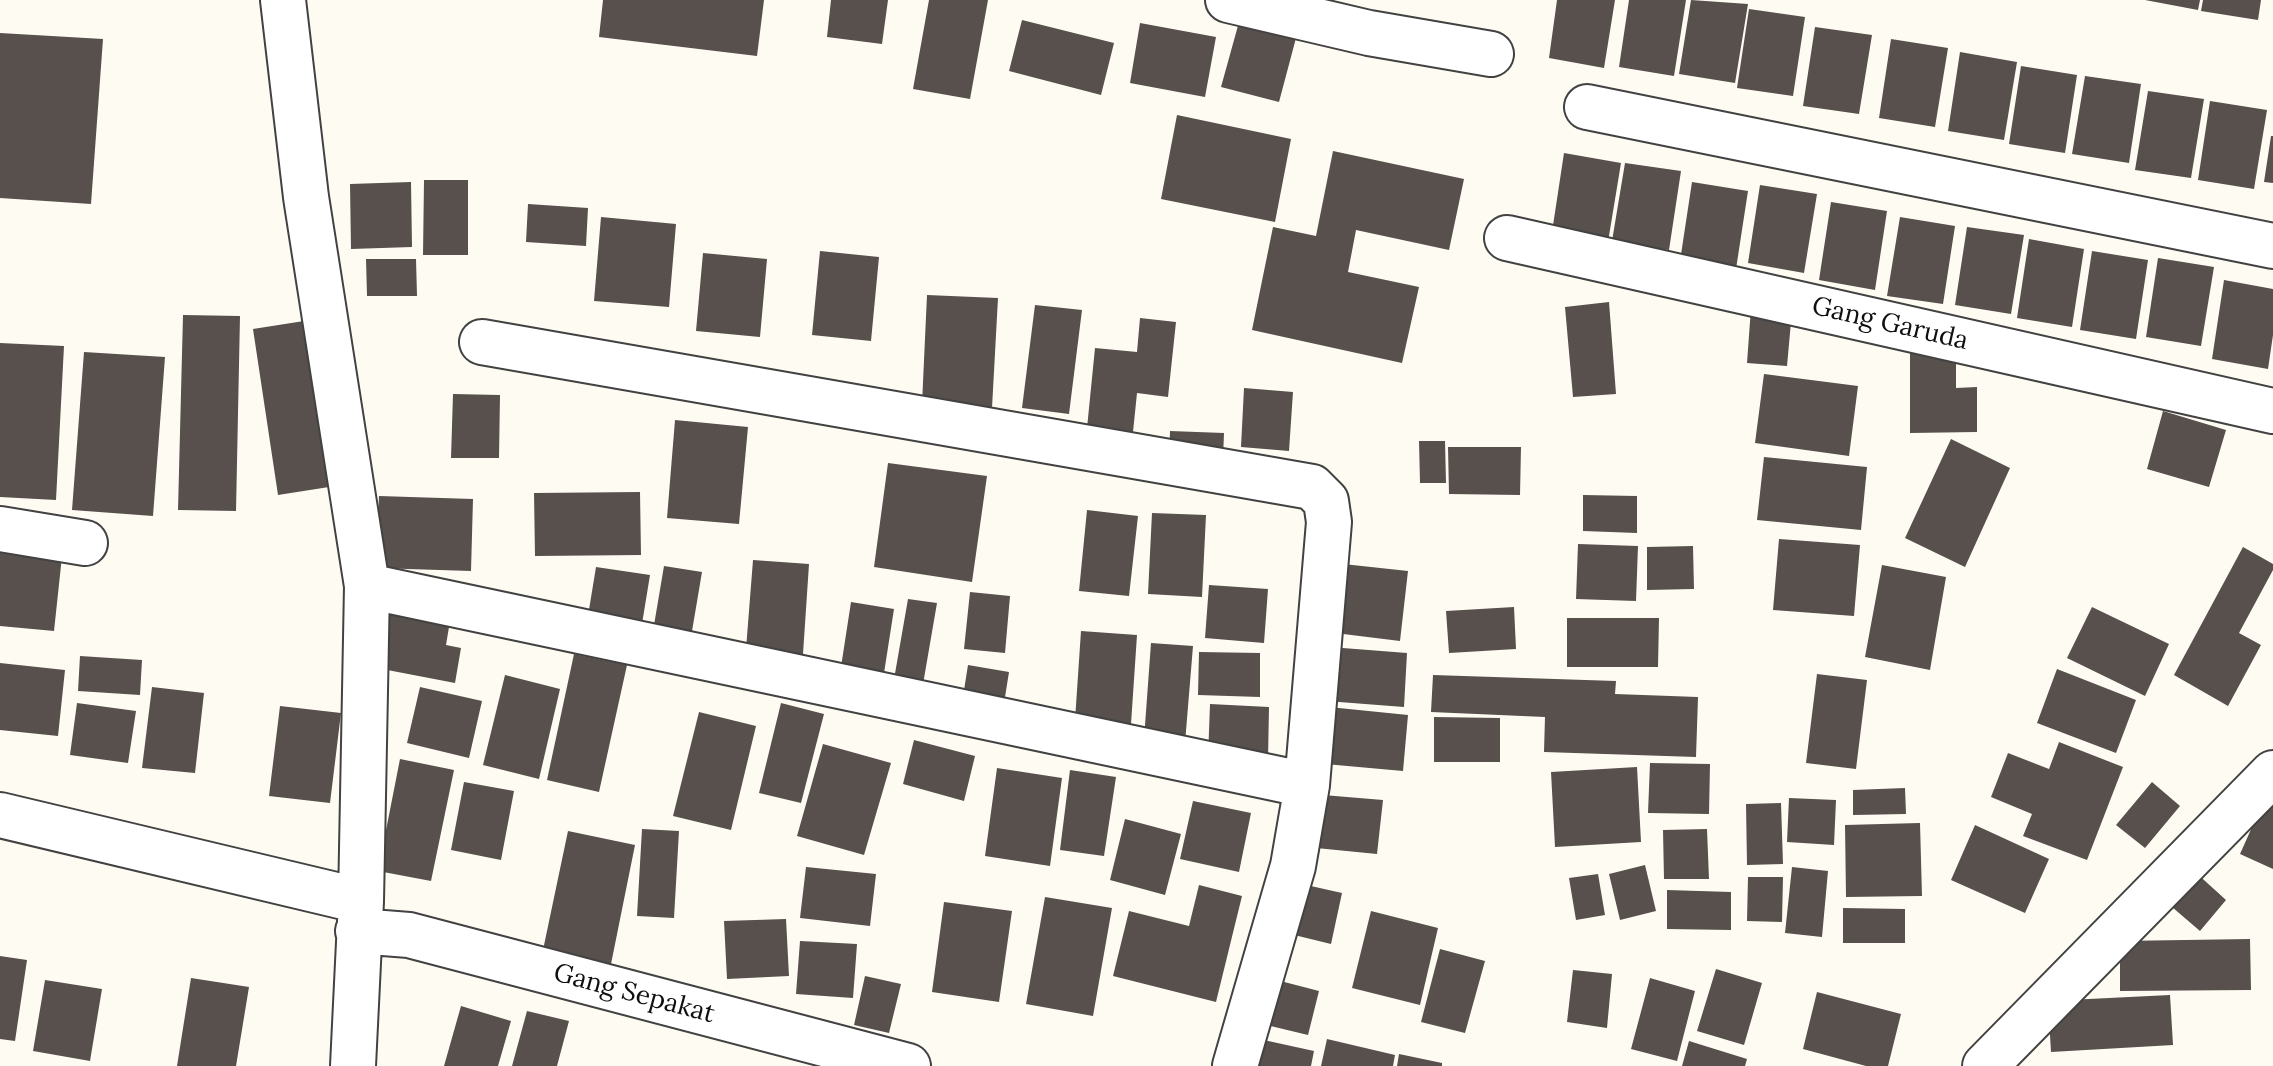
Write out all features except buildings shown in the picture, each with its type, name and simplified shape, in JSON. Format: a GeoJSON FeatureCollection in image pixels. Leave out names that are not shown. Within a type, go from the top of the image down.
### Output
{"type":"FeatureCollection","features":[{"type":"Feature","properties":{"kind":"street"},"geometry":{"type":"LineString","coordinates":[[283,0],[306,197],[367,586],[360,916],[353,1066]]}},
{"type":"Feature","properties":{"kind":"street"},"geometry":{"type":"LineString","coordinates":[[1228,0],[1287,16],[1491,54]]}},
{"type":"Feature","properties":{"kind":"street"},"geometry":{"type":"LineString","coordinates":[[1587,107],[2273,246]]}},
{"type":"Feature","properties":{"kind":"street","name":"Gang Garuda"},"geometry":{"type":"LineString","coordinates":[[1507,238],[2273,411]]}},
{"type":"Feature","properties":{"kind":"street"},"geometry":{"type":"LineString","coordinates":[[482,342],[1312,487],[1326,501],[1329,522],[1307,785],[1293,866],[1235,1066]]}},
{"type":"Feature","properties":{"kind":"street"},"geometry":{"type":"LineString","coordinates":[[0,529],[85,543]]}},
{"type":"Feature","properties":{"kind":"street"},"geometry":{"type":"LineString","coordinates":[[367,586],[1307,785]]}},
{"type":"Feature","properties":{"kind":"street"},"geometry":{"type":"LineString","coordinates":[[1985,1066],[2273,773]]}},
{"type":"Feature","properties":{"kind":"street","name":"Gang Sepakat"},"geometry":{"type":"LineString","coordinates":[[0,815],[360,916],[409,935],[908,1066]]}}]}
